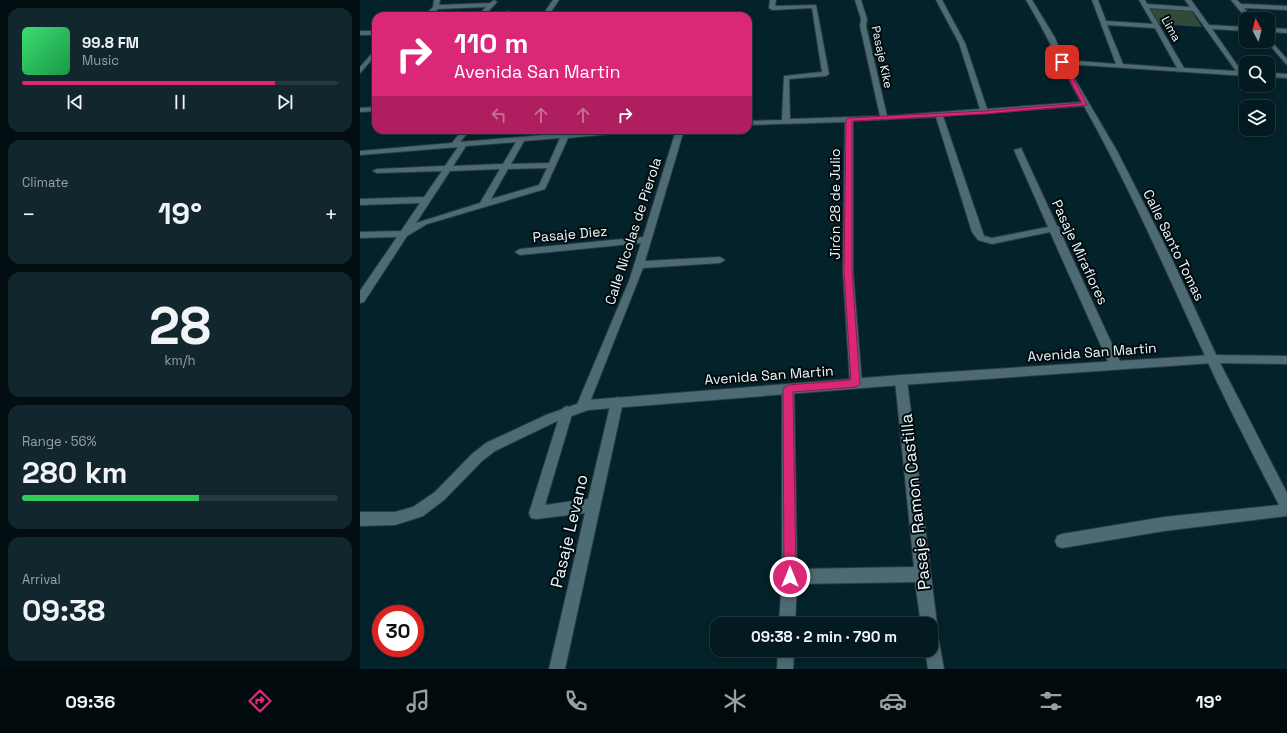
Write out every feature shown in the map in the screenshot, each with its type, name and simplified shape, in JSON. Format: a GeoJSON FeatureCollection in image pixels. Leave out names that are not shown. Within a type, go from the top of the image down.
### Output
{"type":"FeatureCollection","features":[{"type":"Feature","properties":{"kind":"street"},"geometry":{"type":"LineString","coordinates":[[431,12],[436,6],[437,0]]}},
{"type":"Feature","properties":{"kind":"street"},"geometry":{"type":"LineString","coordinates":[[548,12],[556,0]]}},
{"type":"Feature","properties":{"kind":"street"},"geometry":{"type":"LineString","coordinates":[[773,0],[772,8],[814,6],[826,74],[786,77],[786,121]]}},
{"type":"Feature","properties":{"kind":"street","name":"Pasaje Kike"},"geometry":{"type":"LineString","coordinates":[[858,0],[864,18],[863,26],[884,118]]}},
{"type":"Feature","properties":{"kind":"street"},"geometry":{"type":"LineString","coordinates":[[940,0],[962,43],[985,112]]}},
{"type":"Feature","properties":{"kind":"street","name":"Calle Santo Tomas"},"geometry":{"type":"LineString","coordinates":[[1029,0],[1052,38],[1062,62],[1112,151],[1166,257],[1212,359],[1287,507]]}},
{"type":"Feature","properties":{"kind":"street"},"geometry":{"type":"LineString","coordinates":[[1095,0],[1120,66]]}},
{"type":"Feature","properties":{"kind":"street","name":"Lima"},"geometry":{"type":"LineString","coordinates":[[1142,0],[1181,69]]}},
{"type":"Feature","properties":{"kind":"street"},"geometry":{"type":"LineString","coordinates":[[1188,0],[1239,68]]}},
{"type":"Feature","properties":{"kind":"street"},"geometry":{"type":"LineString","coordinates":[[1234,0],[1244,12]]}},
{"type":"Feature","properties":{"kind":"street"},"geometry":{"type":"LineString","coordinates":[[436,6],[494,2]]}},
{"type":"Feature","properties":{"kind":"street"},"geometry":{"type":"LineString","coordinates":[[485,12],[494,2]]}},
{"type":"Feature","properties":{"kind":"street"},"geometry":{"type":"LineString","coordinates":[[1146,6],[1194,9]]}},
{"type":"Feature","properties":{"kind":"street"},"geometry":{"type":"LineString","coordinates":[[1239,6],[1287,8]]}},
{"type":"Feature","properties":{"kind":"street"},"geometry":{"type":"LineString","coordinates":[[1104,24],[1157,26]]}},
{"type":"Feature","properties":{"kind":"street"},"geometry":{"type":"LineString","coordinates":[[1207,27],[1239,29]]}},
{"type":"Feature","properties":{"kind":"street"},"geometry":{"type":"LineString","coordinates":[[1275,30],[1287,31]]}},
{"type":"Feature","properties":{"kind":"street"},"geometry":{"type":"LineString","coordinates":[[360,34],[372,33]]}},
{"type":"Feature","properties":{"kind":"street"},"geometry":{"type":"LineString","coordinates":[[1274,48],[1287,63]]}},
{"type":"Feature","properties":{"kind":"street"},"geometry":{"type":"LineString","coordinates":[[1275,48],[1287,48]]}},
{"type":"Feature","properties":{"kind":"street"},"geometry":{"type":"LineString","coordinates":[[360,71],[372,56]]}},
{"type":"Feature","properties":{"kind":"street"},"geometry":{"type":"LineString","coordinates":[[1062,62],[1239,73]]}},
{"type":"Feature","properties":{"kind":"street"},"geometry":{"type":"LineString","coordinates":[[1275,75],[1287,76]]}},
{"type":"Feature","properties":{"kind":"street"},"geometry":{"type":"LineString","coordinates":[[752,123],[849,120],[939,115],[1085,104]]}},
{"type":"Feature","properties":{"kind":"street"},"geometry":{"type":"LineString","coordinates":[[360,110],[372,109]]}},
{"type":"Feature","properties":{"kind":"street"},"geometry":{"type":"LineString","coordinates":[[939,115],[977,232],[981,238],[992,241],[1055,228]]}},
{"type":"Feature","properties":{"kind":"street","name":"Jirón 28 de Julio"},"geometry":{"type":"LineString","coordinates":[[849,120],[848,272],[856,384]]}},
{"type":"Feature","properties":{"kind":"street"},"geometry":{"type":"LineString","coordinates":[[360,299],[447,169],[464,134]]}},
{"type":"Feature","properties":{"kind":"street"},"geometry":{"type":"LineString","coordinates":[[360,153],[583,134]]}},
{"type":"Feature","properties":{"kind":"street","name":"Calle Nicolas de Pierola"},"geometry":{"type":"LineString","coordinates":[[582,406],[634,281],[679,134]]}},
{"type":"Feature","properties":{"kind":"street"},"geometry":{"type":"LineString","coordinates":[[360,235],[404,234],[424,222],[538,190],[542,187],[565,136]]}},
{"type":"Feature","properties":{"kind":"street"},"geometry":{"type":"LineString","coordinates":[[483,205],[521,140]]}},
{"type":"Feature","properties":{"kind":"street","name":"Pasaje Miraflores"},"geometry":{"type":"LineString","coordinates":[[1018,150],[1030,179],[1055,228],[1116,366]]}},
{"type":"Feature","properties":{"kind":"street"},"geometry":{"type":"LineString","coordinates":[[377,171],[552,165]]}},
{"type":"Feature","properties":{"kind":"street"},"geometry":{"type":"LineString","coordinates":[[360,202],[426,200]]}},
{"type":"Feature","properties":{"kind":"street","name":"Pasaje Diez"},"geometry":{"type":"LineString","coordinates":[[520,252],[646,240]]}},
{"type":"Feature","properties":{"kind":"street"},"geometry":{"type":"LineString","coordinates":[[638,265],[720,260]]}},
{"type":"Feature","properties":{"kind":"street","name":"Avenida San Martin"},"geometry":{"type":"LineString","coordinates":[[360,519],[385,520],[406,516],[428,505],[447,489],[472,461],[489,447],[567,411],[582,406],[901,380],[1212,359],[1287,360]]}},
{"type":"Feature","properties":{"kind":"street","name":"Pasaje Ramon Castilla"},"geometry":{"type":"LineString","coordinates":[[901,380],[928,617]]}},
{"type":"Feature","properties":{"kind":"street"},"geometry":{"type":"LineString","coordinates":[[788,389],[790,577],[788,617]]}},
{"type":"Feature","properties":{"kind":"street","name":"Pasaje Levano"},"geometry":{"type":"LineString","coordinates":[[557,669],[617,402]]}},
{"type":"Feature","properties":{"kind":"street"},"geometry":{"type":"LineString","coordinates":[[567,411],[536,513],[594,505]]}},
{"type":"Feature","properties":{"kind":"street"},"geometry":{"type":"LineString","coordinates":[[1062,541],[1164,524],[1287,510]]}},
{"type":"Feature","properties":{"kind":"street"},"geometry":{"type":"LineString","coordinates":[[790,577],[922,574]]}},
{"type":"Feature","properties":{"kind":"street"},"geometry":{"type":"LineString","coordinates":[[785,669],[786,657]]}},
{"type":"Feature","properties":{"kind":"street"},"geometry":{"type":"LineString","coordinates":[[934,657],[936,669]]}},
{"type":"Feature","properties":{"kind":"green space"},"geometry":{"type":"Polygon","coordinates":[[[1150,8],[1191,10],[1202,27],[1159,24],[1150,8]]]}},
{"type":"Feature","properties":{"kind":"route"},"geometry":{"type":"LineString","coordinates":[[790,577],[788,389],[856,384],[848,272],[849,120],[985,112],[1085,104],[1062,62]]}}]}
